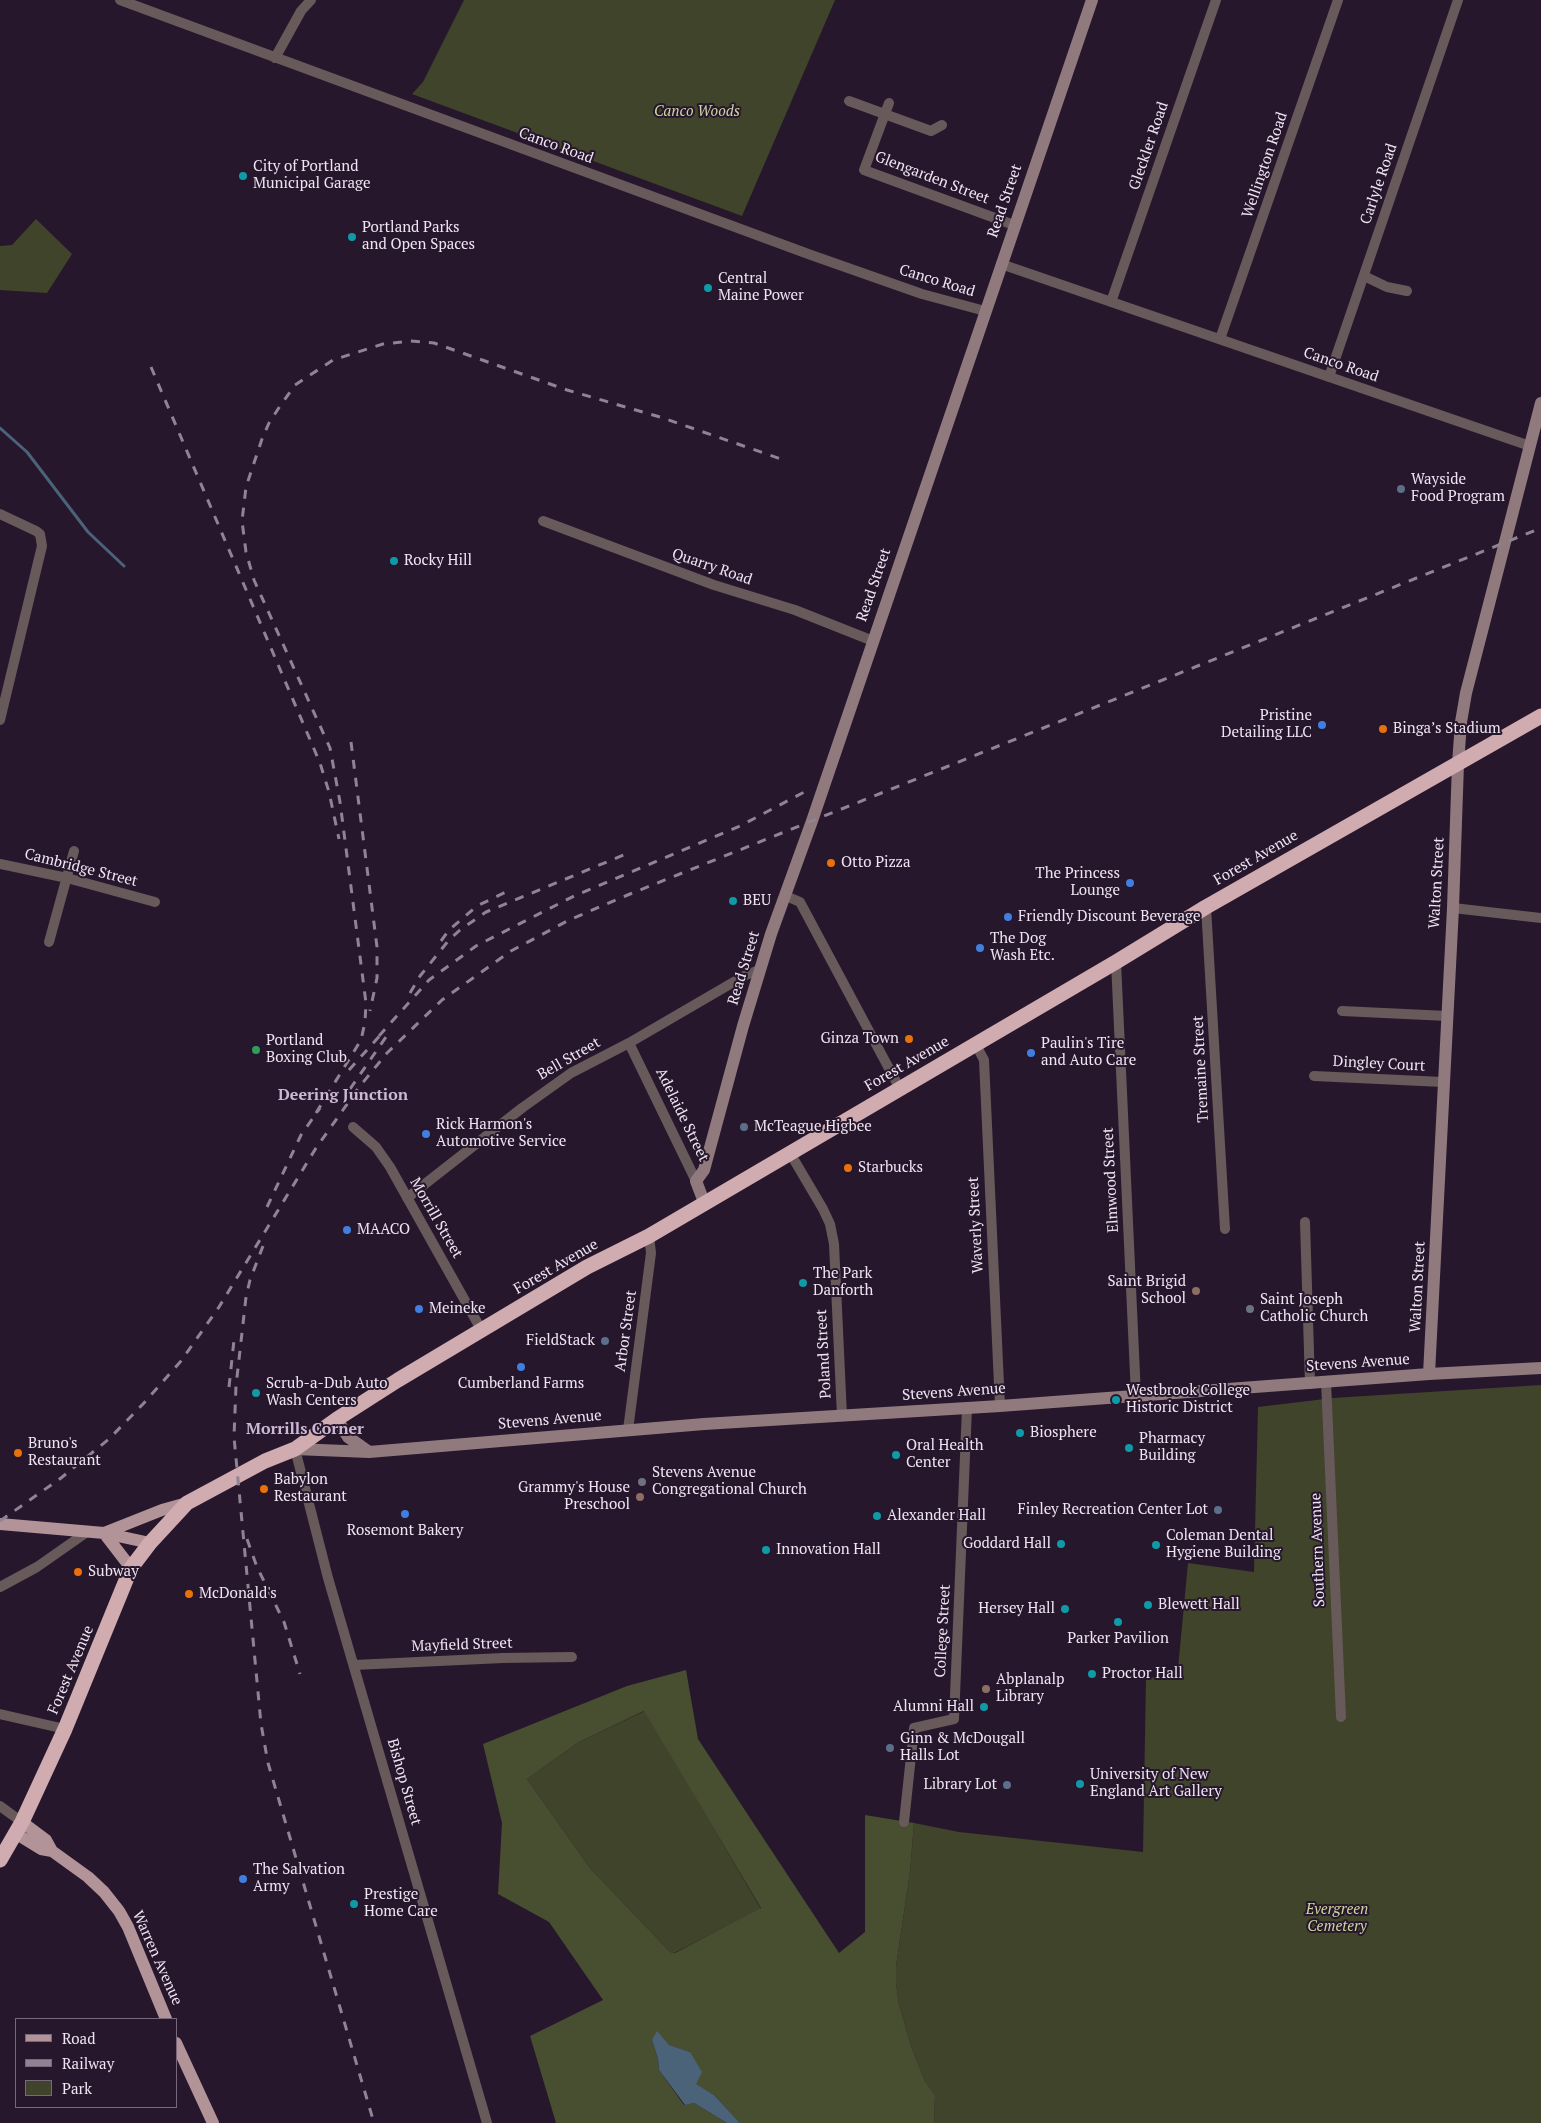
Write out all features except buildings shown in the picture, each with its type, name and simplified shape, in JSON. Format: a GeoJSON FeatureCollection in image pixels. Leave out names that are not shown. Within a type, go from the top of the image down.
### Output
{"type":"FeatureCollection","features":[{"type":"Feature","properties":{"kind":"highway","name":"Forest Avenue"},"geometry":{"type":"LineString","coordinates":[[0,1860],[19,1827],[65,1729],[131,1568],[150,1543],[187,1503],[265,1461],[294,1449],[398,1380],[587,1267],[649,1236],[1116,962],[1206,907],[1541,716]]}},
{"type":"Feature","properties":{"kind":"main road"},"geometry":{"type":"LineString","coordinates":[[104,1533],[162,1510],[187,1503]]}},
{"type":"Feature","properties":{"kind":"main road"},"geometry":{"type":"LineString","coordinates":[[0,1524],[104,1533],[150,1543]]}},
{"type":"Feature","properties":{"kind":"main road"},"geometry":{"type":"LineString","coordinates":[[104,1533],[131,1568]]}},
{"type":"Feature","properties":{"kind":"main road","name":"Warren Avenue"},"geometry":{"type":"LineString","coordinates":[[19,1827],[46,1840],[52,1850],[88,1877],[104,1892],[119,1911],[128,1927],[166,2018]]}},
{"type":"Feature","properties":{"kind":"main road"},"geometry":{"type":"LineString","coordinates":[[178,2047],[213,2123]]}},
{"type":"Feature","properties":{"kind":"street","name":"Canco Road"},"geometry":{"type":"LineString","coordinates":[[120,0],[140,3],[275,58],[811,255],[922,294],[985,311]]}},
{"type":"Feature","properties":{"kind":"street"},"geometry":{"type":"LineString","coordinates":[[275,58],[301,10],[311,0]]}},
{"type":"Feature","properties":{"kind":"street","name":"Read Street"},"geometry":{"type":"LineString","coordinates":[[696,1181],[704,1170],[761,969],[1092,0]]}},
{"type":"Feature","properties":{"kind":"street","name":"Gleckler Road"},"geometry":{"type":"LineString","coordinates":[[1111,302],[1216,0]]}},
{"type":"Feature","properties":{"kind":"street","name":"Wellington Road"},"geometry":{"type":"LineString","coordinates":[[1220,339],[1338,0]]}},
{"type":"Feature","properties":{"kind":"street","name":"Carlyle Road"},"geometry":{"type":"LineString","coordinates":[[1329,377],[1458,0]]}},
{"type":"Feature","properties":{"kind":"street"},"geometry":{"type":"LineString","coordinates":[[849,101],[932,131],[942,124]]}},
{"type":"Feature","properties":{"kind":"street"},"geometry":{"type":"LineString","coordinates":[[884,114],[889,103]]}},
{"type":"Feature","properties":{"kind":"street","name":"Glengarden Street"},"geometry":{"type":"LineString","coordinates":[[884,114],[864,170],[1014,225]]}},
{"type":"Feature","properties":{"kind":"street","name":"Canco Road"},"geometry":{"type":"LineString","coordinates":[[1001,264],[1530,446]]}},
{"type":"Feature","properties":{"kind":"street"},"geometry":{"type":"LineString","coordinates":[[1364,276],[1388,287],[1407,291]]}},
{"type":"Feature","properties":{"kind":"street","name":"Walton Street"},"geometry":{"type":"LineString","coordinates":[[1429,1374],[1453,908],[1458,764],[1466,693],[1541,403]]}},
{"type":"Feature","properties":{"kind":"street"},"geometry":{"type":"LineString","coordinates":[[0,514],[40,534],[42,546],[0,720]]}},
{"type":"Feature","properties":{"kind":"street","name":"Quarry Road"},"geometry":{"type":"LineString","coordinates":[[543,521],[714,585],[795,610],[872,641]]}},
{"type":"Feature","properties":{"kind":"street"},"geometry":{"type":"LineString","coordinates":[[49,942],[74,850]]}},
{"type":"Feature","properties":{"kind":"street","name":"Cambridge Street"},"geometry":{"type":"LineString","coordinates":[[0,864],[66,878],[155,902]]}},
{"type":"Feature","properties":{"kind":"street"},"geometry":{"type":"LineString","coordinates":[[786,896],[800,902],[900,1089]]}},
{"type":"Feature","properties":{"kind":"street","name":"Tremaine Street"},"geometry":{"type":"LineString","coordinates":[[1206,907],[1225,1229]]}},
{"type":"Feature","properties":{"kind":"street"},"geometry":{"type":"LineString","coordinates":[[1453,908],[1541,918]]}},
{"type":"Feature","properties":{"kind":"street","name":"Elmwood Street"},"geometry":{"type":"LineString","coordinates":[[1116,962],[1136,1396]]}},
{"type":"Feature","properties":{"kind":"street","name":"Bell Street"},"geometry":{"type":"LineString","coordinates":[[407,1198],[551,1086],[571,1073],[629,1043],[744,976],[761,969]]}},
{"type":"Feature","properties":{"kind":"street"},"geometry":{"type":"LineString","coordinates":[[1342,1011],[1447,1016]]}},
{"type":"Feature","properties":{"kind":"street","name":"Adelaide Street"},"geometry":{"type":"LineString","coordinates":[[629,1043],[696,1181],[704,1202]]}},
{"type":"Feature","properties":{"kind":"street","name":"Waverly Street"},"geometry":{"type":"LineString","coordinates":[[976,1044],[984,1060],[1000,1406]]}},
{"type":"Feature","properties":{"kind":"street","name":"Dingley Court"},"geometry":{"type":"LineString","coordinates":[[1314,1076],[1443,1082]]}},
{"type":"Feature","properties":{"kind":"street","name":"Morrill Street"},"geometry":{"type":"LineString","coordinates":[[354,1127],[376,1147],[482,1331]]}},
{"type":"Feature","properties":{"kind":"street","name":"Poland Street"},"geometry":{"type":"LineString","coordinates":[[790,1153],[823,1209],[830,1224],[834,1244],[842,1416]]}},
{"type":"Feature","properties":{"kind":"street"},"geometry":{"type":"LineString","coordinates":[[1305,1222],[1310,1384]]}},
{"type":"Feature","properties":{"kind":"street","name":"Arbor Street"},"geometry":{"type":"LineString","coordinates":[[628,1430],[651,1253],[649,1236]]}},
{"type":"Feature","properties":{"kind":"street","name":"Stevens Avenue"},"geometry":{"type":"LineString","coordinates":[[294,1449],[369,1452],[628,1430],[1000,1406],[1429,1374],[1541,1368]]}},
{"type":"Feature","properties":{"kind":"street","name":"Southern Avenue"},"geometry":{"type":"LineString","coordinates":[[1326,1382],[1341,1717]]}},
{"type":"Feature","properties":{"kind":"street","name":"College Street"},"geometry":{"type":"LineString","coordinates":[[904,1822],[914,1728],[954,1719],[966,1408]]}},
{"type":"Feature","properties":{"kind":"street"},"geometry":{"type":"LineString","coordinates":[[337,1419],[348,1437],[369,1452]]}},
{"type":"Feature","properties":{"kind":"street","name":"Bishop Street"},"geometry":{"type":"LineString","coordinates":[[294,1449],[311,1517],[488,2123]]}},
{"type":"Feature","properties":{"kind":"street"},"geometry":{"type":"LineString","coordinates":[[0,1587],[37,1567],[87,1532]]}},
{"type":"Feature","properties":{"kind":"street","name":"Mayfield Street"},"geometry":{"type":"LineString","coordinates":[[354,1665],[503,1658],[572,1658]]}},
{"type":"Feature","properties":{"kind":"street"},"geometry":{"type":"LineString","coordinates":[[0,1714],[65,1729]]}},
{"type":"Feature","properties":{"kind":"street"},"geometry":{"type":"LineString","coordinates":[[0,1806],[19,1827]]}},
{"type":"Feature","properties":{"kind":"green space","name":"Canco Woods"},"geometry":{"type":"Polygon","coordinates":[[[464,0],[835,0],[742,216],[412,94],[423,82],[464,0]]]}},
{"type":"Feature","properties":{"kind":"green space"},"geometry":{"type":"Polygon","coordinates":[[[36,219],[72,254],[47,293],[0,290],[0,246],[12,245],[36,219]]]}},
{"type":"Feature","properties":{"kind":"green space","name":"Evergreen Cemetery"},"geometry":{"type":"Polygon","coordinates":[[[1541,1385],[1541,2123],[934,2123],[935,2095],[925,2081],[911,2046],[899,2004],[896,1984],[896,1966],[910,1872],[914,1823],[959,1832],[1143,1852],[1146,1677],[1177,1679],[1188,1563],[1254,1572],[1258,1407],[1333,1398],[1541,1385]]]}},
{"type":"Feature","properties":{"kind":"green space"},"geometry":{"type":"Polygon","coordinates":[[[686,1670],[698,1739],[839,1953],[865,1932],[865,1815],[914,1823],[910,1872],[896,1966],[896,1984],[899,2004],[911,2046],[925,2081],[935,2095],[934,2123],[740,2123],[714,2095],[695,2084],[690,2052],[652,2040],[658,2059],[659,2070],[684,2105],[694,2103],[727,2123],[556,2123],[530,2036],[603,2000],[549,1922],[498,1894],[502,1823],[483,1744],[627,1686],[686,1670]],[[644,1711],[579,1742],[527,1779],[590,1868],[670,1952],[675,1953],[761,1908],[644,1711]]]}},
{"type":"Feature","properties":{"kind":"green space"},"geometry":{"type":"Polygon","coordinates":[[[645,1711],[761,1909],[674,1953],[670,1952],[590,1868],[527,1779],[579,1742],[645,1711]]]}},
{"type":"Feature","properties":{"kind":"water"},"geometry":{"type":"Polygon","coordinates":[[[657,2031],[669,2045],[690,2052],[702,2072],[696,2084],[714,2095],[740,2123],[727,2123],[694,2103],[685,2105],[659,2070],[658,2059],[652,2040],[657,2031]]]}},
{"type":"Feature","properties":{"kind":"waterway"},"geometry":{"type":"LineString","coordinates":[[0,428],[27,452],[88,532],[124,566]]}},
{"type":"Feature","properties":{"kind":"railway"},"geometry":{"type":"LineString","coordinates":[[316,1113],[361,1040],[365,1022],[366,1003],[340,802],[330,748],[254,580],[246,552],[242,521],[246,487],[262,439],[269,423],[280,406],[295,385],[333,360],[383,344],[410,341],[434,343],[567,390],[660,417],[781,459]]}},
{"type":"Feature","properties":{"kind":"railway"},"geometry":{"type":"LineString","coordinates":[[151,367],[320,763],[329,792],[339,839]]}},
{"type":"Feature","properties":{"kind":"railway"},"geometry":{"type":"LineString","coordinates":[[0,1521],[61,1478],[109,1439],[143,1404],[181,1361],[219,1307],[316,1148],[360,1086],[387,1053],[442,1000],[511,951],[569,920],[630,894],[1541,528]]}},
{"type":"Feature","properties":{"kind":"railway"},"geometry":{"type":"LineString","coordinates":[[351,742],[377,947],[377,978],[370,1011]]}},
{"type":"Feature","properties":{"kind":"railway"},"geometry":{"type":"LineString","coordinates":[[379,1036],[429,980],[476,946],[574,896],[740,826],[810,789]]}},
{"type":"Feature","properties":{"kind":"railway"},"geometry":{"type":"LineString","coordinates":[[410,993],[420,976],[449,940],[486,912],[626,854]]}},
{"type":"Feature","properties":{"kind":"railway"},"geometry":{"type":"LineString","coordinates":[[441,941],[449,930],[477,906],[510,890]]}},
{"type":"Feature","properties":{"kind":"railway"},"geometry":{"type":"LineString","coordinates":[[349,1070],[384,1031]]}},
{"type":"Feature","properties":{"kind":"railway"},"geometry":{"type":"LineString","coordinates":[[350,1089],[386,1037]]}},
{"type":"Feature","properties":{"kind":"railway"},"geometry":{"type":"LineString","coordinates":[[267,1207],[301,1135],[320,1108]]}},
{"type":"Feature","properties":{"kind":"railway"},"geometry":{"type":"LineString","coordinates":[[263,1246],[250,1280],[246,1297],[236,1386],[234,1437],[261,1724],[268,1763],[374,2123]]}},
{"type":"Feature","properties":{"kind":"railway"},"geometry":{"type":"LineString","coordinates":[[229,1387],[234,1340]]}},
{"type":"Feature","properties":{"kind":"railway"},"geometry":{"type":"LineString","coordinates":[[247,1539],[257,1567],[284,1622],[300,1674]]}},
{"type":"Feature","properties":{"kind":"place","name":"City of Portland Municipal Garage"},"geometry":{"type":"Point","coordinates":[243,176]}},
{"type":"Feature","properties":{"kind":"place","name":"Portland Parks and Open Spaces"},"geometry":{"type":"Point","coordinates":[352,237]}},
{"type":"Feature","properties":{"kind":"place","name":"Central Maine Power"},"geometry":{"type":"Point","coordinates":[708,288]}},
{"type":"Feature","properties":{"kind":"place","name":"Wayside Food Program"},"geometry":{"type":"Point","coordinates":[1401,489]}},
{"type":"Feature","properties":{"kind":"place","name":"Rocky Hill"},"geometry":{"type":"Point","coordinates":[394,561]}},
{"type":"Feature","properties":{"kind":"place","name":"Pristine Detailing LLC"},"geometry":{"type":"Point","coordinates":[1322,725]}},
{"type":"Feature","properties":{"kind":"place","name":"Binga’s Stadium"},"geometry":{"type":"Point","coordinates":[1383,729]}},
{"type":"Feature","properties":{"kind":"place","name":"Otto Pizza"},"geometry":{"type":"Point","coordinates":[831,863]}},
{"type":"Feature","properties":{"kind":"place","name":"The Princess Lounge"},"geometry":{"type":"Point","coordinates":[1130,883]}},
{"type":"Feature","properties":{"kind":"place","name":"BEU"},"geometry":{"type":"Point","coordinates":[733,901]}},
{"type":"Feature","properties":{"kind":"place","name":"Friendly Discount Beverage"},"geometry":{"type":"Point","coordinates":[1008,917]}},
{"type":"Feature","properties":{"kind":"place","name":"The Dog Wash Etc."},"geometry":{"type":"Point","coordinates":[980,948]}},
{"type":"Feature","properties":{"kind":"place","name":"Ginza Town"},"geometry":{"type":"Point","coordinates":[909,1039]}},
{"type":"Feature","properties":{"kind":"place","name":"Portland Boxing Club"},"geometry":{"type":"Point","coordinates":[256,1050]}},
{"type":"Feature","properties":{"kind":"place","name":"Paulin's Tire and Auto Care"},"geometry":{"type":"Point","coordinates":[1031,1053]}},
{"type":"Feature","properties":{"kind":"place","name":"McTeague Higbee"},"geometry":{"type":"Point","coordinates":[744,1127]}},
{"type":"Feature","properties":{"kind":"place","name":"Rick Harmon's Automotive Service"},"geometry":{"type":"Point","coordinates":[426,1134]}},
{"type":"Feature","properties":{"kind":"place","name":"Starbucks"},"geometry":{"type":"Point","coordinates":[848,1168]}},
{"type":"Feature","properties":{"kind":"place","name":"MAACO"},"geometry":{"type":"Point","coordinates":[347,1230]}},
{"type":"Feature","properties":{"kind":"place","name":"The Park Danforth"},"geometry":{"type":"Point","coordinates":[803,1283]}},
{"type":"Feature","properties":{"kind":"place","name":"Saint Brigid School"},"geometry":{"type":"Point","coordinates":[1196,1291]}},
{"type":"Feature","properties":{"kind":"place","name":"Meineke"},"geometry":{"type":"Point","coordinates":[419,1309]}},
{"type":"Feature","properties":{"kind":"place","name":"Saint Joseph Catholic Church"},"geometry":{"type":"Point","coordinates":[1250,1309]}},
{"type":"Feature","properties":{"kind":"place","name":"FieldStack"},"geometry":{"type":"Point","coordinates":[605,1341]}},
{"type":"Feature","properties":{"kind":"place","name":"Cumberland Farms"},"geometry":{"type":"Point","coordinates":[521,1367]}},
{"type":"Feature","properties":{"kind":"place","name":"Scrub-a-Dub Auto Wash Centers"},"geometry":{"type":"Point","coordinates":[256,1393]}},
{"type":"Feature","properties":{"kind":"place","name":"Westbrook College Historic District"},"geometry":{"type":"Point","coordinates":[1116,1400]}},
{"type":"Feature","properties":{"kind":"place","name":"Biosphere"},"geometry":{"type":"Point","coordinates":[1020,1433]}},
{"type":"Feature","properties":{"kind":"place","name":"Pharmacy Building"},"geometry":{"type":"Point","coordinates":[1129,1448]}},
{"type":"Feature","properties":{"kind":"place","name":"Bruno's Restaurant"},"geometry":{"type":"Point","coordinates":[18,1453]}},
{"type":"Feature","properties":{"kind":"place","name":"Oral Health Center"},"geometry":{"type":"Point","coordinates":[896,1455]}},
{"type":"Feature","properties":{"kind":"place","name":"Stevens Avenue Congregational Church"},"geometry":{"type":"Point","coordinates":[642,1482]}},
{"type":"Feature","properties":{"kind":"place","name":"Babylon Restaurant"},"geometry":{"type":"Point","coordinates":[264,1489]}},
{"type":"Feature","properties":{"kind":"place","name":"Grammy's House Preschool"},"geometry":{"type":"Point","coordinates":[640,1497]}},
{"type":"Feature","properties":{"kind":"place","name":"Finley Recreation Center Lot"},"geometry":{"type":"Point","coordinates":[1218,1510]}},
{"type":"Feature","properties":{"kind":"place","name":"Rosemont Bakery"},"geometry":{"type":"Point","coordinates":[405,1514]}},
{"type":"Feature","properties":{"kind":"place","name":"Alexander Hall"},"geometry":{"type":"Point","coordinates":[877,1516]}},
{"type":"Feature","properties":{"kind":"place","name":"Goddard Hall"},"geometry":{"type":"Point","coordinates":[1061,1544]}},
{"type":"Feature","properties":{"kind":"place","name":"Coleman Dental Hygiene Building"},"geometry":{"type":"Point","coordinates":[1156,1545]}},
{"type":"Feature","properties":{"kind":"place","name":"Innovation Hall"},"geometry":{"type":"Point","coordinates":[766,1550]}},
{"type":"Feature","properties":{"kind":"place","name":"Subway"},"geometry":{"type":"Point","coordinates":[78,1572]}},
{"type":"Feature","properties":{"kind":"place","name":"McDonald's"},"geometry":{"type":"Point","coordinates":[189,1594]}},
{"type":"Feature","properties":{"kind":"place","name":"Blewett Hall"},"geometry":{"type":"Point","coordinates":[1148,1605]}},
{"type":"Feature","properties":{"kind":"place","name":"Hersey Hall"},"geometry":{"type":"Point","coordinates":[1065,1609]}},
{"type":"Feature","properties":{"kind":"place","name":"Parker Pavilion"},"geometry":{"type":"Point","coordinates":[1118,1622]}},
{"type":"Feature","properties":{"kind":"place","name":"Proctor Hall"},"geometry":{"type":"Point","coordinates":[1092,1674]}},
{"type":"Feature","properties":{"kind":"place","name":"Abplanalp Library"},"geometry":{"type":"Point","coordinates":[986,1689]}},
{"type":"Feature","properties":{"kind":"place","name":"Alumni Hall"},"geometry":{"type":"Point","coordinates":[984,1707]}},
{"type":"Feature","properties":{"kind":"place","name":"Ginn & McDougall Halls Lot"},"geometry":{"type":"Point","coordinates":[890,1748]}},
{"type":"Feature","properties":{"kind":"place","name":"University of New England Art Gallery"},"geometry":{"type":"Point","coordinates":[1080,1784]}},
{"type":"Feature","properties":{"kind":"place","name":"Library Lot"},"geometry":{"type":"Point","coordinates":[1007,1785]}},
{"type":"Feature","properties":{"kind":"place","name":"The Salvation Army"},"geometry":{"type":"Point","coordinates":[243,1879]}},
{"type":"Feature","properties":{"kind":"place","name":"Prestige Home Care"},"geometry":{"type":"Point","coordinates":[354,1904]}},
{"type":"Feature","properties":{"kind":"district","name":"Deering Junction"},"geometry":{"type":"Point","coordinates":[343,1095]}},
{"type":"Feature","properties":{"kind":"district","name":"Morrills Corner"},"geometry":{"type":"Point","coordinates":[305,1429]}}]}
